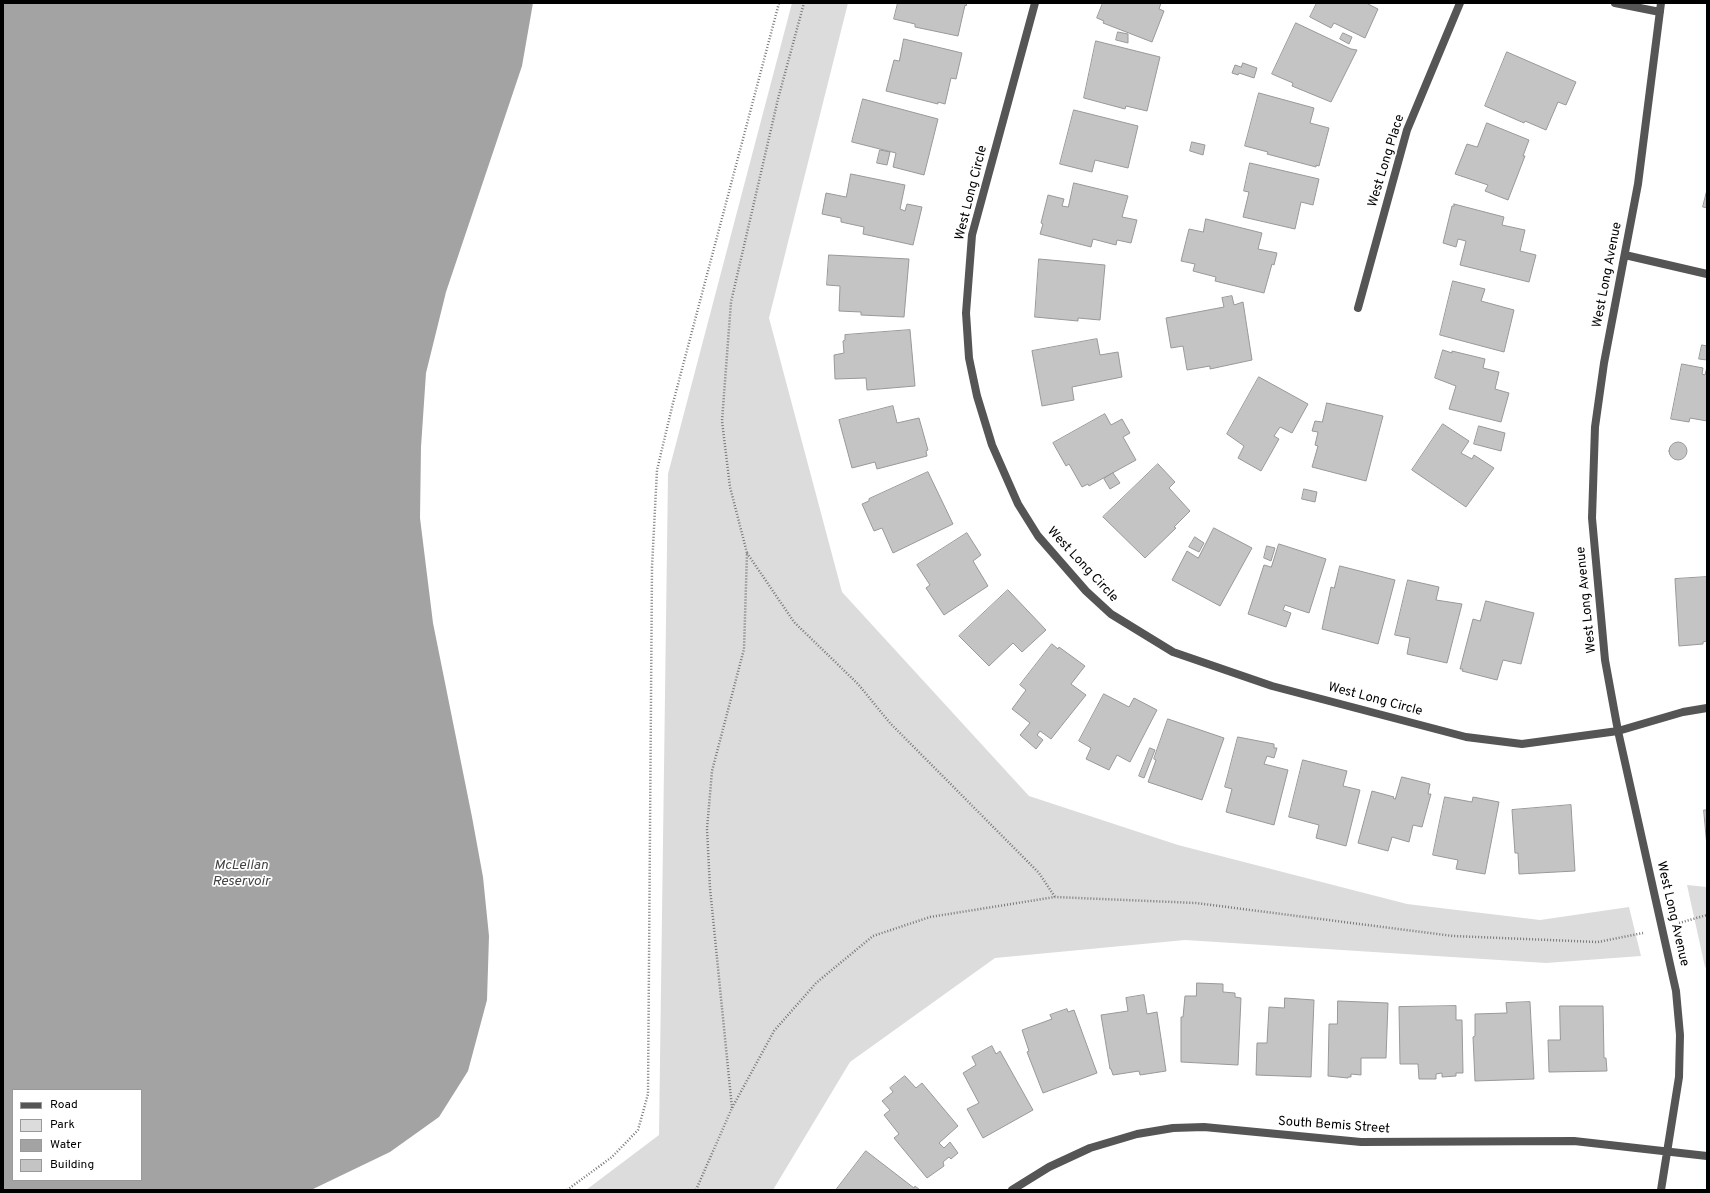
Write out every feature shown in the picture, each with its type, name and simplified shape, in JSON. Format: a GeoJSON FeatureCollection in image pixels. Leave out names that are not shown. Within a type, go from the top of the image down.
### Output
{"type":"FeatureCollection","features":[{"type":"Feature","properties":{"kind":"street","name":"West Long Circle"},"geometry":{"type":"LineString","coordinates":[[1035,3],[972,235],[966,313],[969,358],[977,396],[992,445],[1018,504],[1038,536],[1086,591],[1111,614],[1174,652],[1272,686],[1466,737],[1522,744],[1618,731],[1683,712],[1707,708]]}},
{"type":"Feature","properties":{"kind":"street","name":"West Long Place"},"geometry":{"type":"LineString","coordinates":[[1358,308],[1407,130],[1460,3]]}},
{"type":"Feature","properties":{"kind":"street"},"geometry":{"type":"LineString","coordinates":[[1615,3],[1660,12]]}},
{"type":"Feature","properties":{"kind":"street","name":"West Long Avenue"},"geometry":{"type":"LineString","coordinates":[[1660,3],[1638,184],[1604,363],[1595,427],[1592,518],[1605,660],[1618,731],[1676,991],[1680,1035],[1679,1077],[1661,1190]]}},
{"type":"Feature","properties":{"kind":"street"},"geometry":{"type":"LineString","coordinates":[[1625,255],[1707,274]]}},
{"type":"Feature","properties":{"kind":"street","name":"South Bemis Street"},"geometry":{"type":"LineString","coordinates":[[1012,1190],[1049,1167],[1090,1148],[1137,1134],[1173,1128],[1204,1127],[1361,1142],[1574,1141],[1707,1156]]}},
{"type":"Feature","properties":{"kind":"path"},"geometry":{"type":"LineString","coordinates":[[567,1190],[612,1157],[638,1130],[648,1094],[652,567],[657,470],[677,388],[779,3]]}},
{"type":"Feature","properties":{"kind":"path"},"geometry":{"type":"LineString","coordinates":[[732,1108],[710,888],[707,829],[712,771],[744,649],[747,552],[730,487],[722,421],[730,302],[778,99],[804,3]]}},
{"type":"Feature","properties":{"kind":"path"},"geometry":{"type":"LineString","coordinates":[[747,552],[794,622],[858,684],[890,724],[1039,873],[1054,897]]}},
{"type":"Feature","properties":{"kind":"path"},"geometry":{"type":"LineString","coordinates":[[696,1190],[732,1108],[774,1031],[816,983],[874,936],[930,917],[1054,897],[1196,903],[1453,936],[1598,942],[1663,928],[1707,914]]}},
{"type":"Feature","properties":{"kind":"green space"},"geometry":{"type":"Polygon","coordinates":[[[792,3],[848,3],[769,318],[842,592],[1029,796],[1178,845],[1407,904],[1540,920],[1629,907],[1641,956],[1546,963],[1185,940],[995,958],[850,1062],[773,1190],[586,1190],[659,1135],[668,474],[792,3]]]}},
{"type":"Feature","properties":{"kind":"green space"},"geometry":{"type":"Polygon","coordinates":[[[1687,885],[1707,887],[1707,968],[1705,967],[1687,885]]]}},
{"type":"Feature","properties":{"kind":"water","name":"McLellan Reservoir"},"geometry":{"type":"Polygon","coordinates":[[[3,3],[533,3],[522,66],[446,292],[426,373],[421,447],[420,518],[433,623],[483,877],[489,936],[487,1000],[468,1071],[439,1117],[390,1152],[311,1190],[3,1190],[3,3]]]}},
{"type":"Feature","properties":{"kind":"building"},"geometry":{"type":"Polygon","coordinates":[[[898,3],[967,3],[966,6],[965,5],[958,36],[915,27],[915,24],[894,19],[898,3]]]}},
{"type":"Feature","properties":{"kind":"building"},"geometry":{"type":"Polygon","coordinates":[[[1103,3],[1161,3],[1159,9],[1164,11],[1152,42],[1103,23],[1104,21],[1097,18],[1103,3]]]}},
{"type":"Feature","properties":{"kind":"building"},"geometry":{"type":"Polygon","coordinates":[[[1317,3],[1369,3],[1368,4],[1378,9],[1365,38],[1334,23],[1331,28],[1310,17],[1317,3]]]}},
{"type":"Feature","properties":{"kind":"building"},"geometry":{"type":"Polygon","coordinates":[[[1296,23],[1351,49],[1357,50],[1331,102],[1292,86],[1293,83],[1272,74],[1296,23]]]}},
{"type":"Feature","properties":{"kind":"building"},"geometry":{"type":"Polygon","coordinates":[[[1118,32],[1128,34],[1128,43],[1116,40],[1118,32]]]}},
{"type":"Feature","properties":{"kind":"building"},"geometry":{"type":"Polygon","coordinates":[[[1343,33],[1352,37],[1349,44],[1340,39],[1343,33]]]}},
{"type":"Feature","properties":{"kind":"building"},"geometry":{"type":"Polygon","coordinates":[[[904,39],[962,53],[956,79],[951,78],[945,104],[938,102],[938,104],[886,91],[894,60],[899,61],[904,39]]]}},
{"type":"Feature","properties":{"kind":"building"},"geometry":{"type":"Polygon","coordinates":[[[1096,41],[1160,57],[1147,111],[1126,106],[1125,109],[1084,98],[1096,41]]]}},
{"type":"Feature","properties":{"kind":"building"},"geometry":{"type":"Polygon","coordinates":[[[1507,52],[1576,82],[1566,105],[1558,102],[1546,130],[1525,121],[1524,123],[1485,106],[1507,52]]]}},
{"type":"Feature","properties":{"kind":"building"},"geometry":{"type":"Polygon","coordinates":[[[1243,63],[1257,68],[1254,78],[1239,73],[1238,75],[1232,73],[1235,65],[1241,67],[1243,63]]]}},
{"type":"Feature","properties":{"kind":"building"},"geometry":{"type":"Polygon","coordinates":[[[1259,93],[1314,108],[1310,123],[1329,128],[1319,166],[1316,165],[1316,167],[1267,154],[1268,152],[1245,146],[1259,93]]]}},
{"type":"Feature","properties":{"kind":"building"},"geometry":{"type":"Polygon","coordinates":[[[863,99],[938,119],[924,175],[893,167],[896,153],[852,142],[863,99]]]}},
{"type":"Feature","properties":{"kind":"building"},"geometry":{"type":"Polygon","coordinates":[[[1074,110],[1138,126],[1128,168],[1095,160],[1092,172],[1060,164],[1074,110]]]}},
{"type":"Feature","properties":{"kind":"building"},"geometry":{"type":"Polygon","coordinates":[[[1487,123],[1529,140],[1523,156],[1525,156],[1508,200],[1485,191],[1488,185],[1455,174],[1467,144],[1477,147],[1487,123]]]}},
{"type":"Feature","properties":{"kind":"building"},"geometry":{"type":"Polygon","coordinates":[[[1192,142],[1205,145],[1203,155],[1190,151],[1192,142]]]}},
{"type":"Feature","properties":{"kind":"building"},"geometry":{"type":"Polygon","coordinates":[[[880,150],[890,152],[887,165],[877,163],[880,150]]]}},
{"type":"Feature","properties":{"kind":"building"},"geometry":{"type":"Polygon","coordinates":[[[1250,163],[1319,179],[1313,205],[1301,202],[1295,229],[1243,217],[1249,192],[1244,191],[1250,163]]]}},
{"type":"Feature","properties":{"kind":"building"},"geometry":{"type":"Polygon","coordinates":[[[851,174],[905,185],[900,209],[905,211],[907,204],[922,207],[913,245],[863,234],[864,227],[841,222],[841,218],[822,214],[826,193],[846,197],[851,174]]]}},
{"type":"Feature","properties":{"kind":"building"},"geometry":{"type":"Polygon","coordinates":[[[1074,183],[1128,196],[1122,217],[1137,220],[1131,243],[1117,240],[1116,245],[1093,239],[1091,247],[1040,234],[1043,224],[1041,223],[1048,195],[1064,199],[1062,206],[1068,207],[1074,183]]]}},
{"type":"Feature","properties":{"kind":"building"},"geometry":{"type":"Polygon","coordinates":[[[1707,190],[1707,208],[1703,207],[1707,190]]]}},
{"type":"Feature","properties":{"kind":"building"},"geometry":{"type":"Polygon","coordinates":[[[1454,204],[1504,217],[1502,225],[1525,230],[1520,251],[1536,255],[1529,282],[1460,265],[1466,241],[1458,239],[1456,247],[1443,243],[1452,206],[1454,206],[1454,204]]]}},
{"type":"Feature","properties":{"kind":"building"},"geometry":{"type":"Polygon","coordinates":[[[1206,219],[1262,233],[1258,249],[1277,253],[1274,265],[1272,264],[1264,293],[1215,281],[1216,277],[1193,271],[1195,264],[1181,261],[1189,229],[1203,232],[1206,219]]]}},
{"type":"Feature","properties":{"kind":"building"},"geometry":{"type":"Polygon","coordinates":[[[829,255],[909,259],[904,317],[861,315],[861,312],[839,311],[840,286],[827,285],[829,255]]]}},
{"type":"Feature","properties":{"kind":"building"},"geometry":{"type":"Polygon","coordinates":[[[1039,259],[1105,265],[1100,320],[1078,318],[1078,321],[1035,317],[1039,259]]]}},
{"type":"Feature","properties":{"kind":"building"},"geometry":{"type":"Polygon","coordinates":[[[1453,281],[1485,289],[1481,301],[1514,310],[1504,352],[1440,335],[1453,281]]]}},
{"type":"Feature","properties":{"kind":"building"},"geometry":{"type":"Polygon","coordinates":[[[1232,296],[1234,305],[1243,302],[1252,360],[1210,369],[1210,366],[1187,370],[1183,346],[1171,348],[1166,318],[1224,307],[1222,298],[1232,296]]]}},
{"type":"Feature","properties":{"kind":"building"},"geometry":{"type":"Polygon","coordinates":[[[910,330],[915,386],[867,390],[866,378],[835,379],[834,355],[844,353],[843,341],[845,340],[845,335],[910,330]]]}},
{"type":"Feature","properties":{"kind":"building"},"geometry":{"type":"Polygon","coordinates":[[[1097,339],[1100,355],[1118,352],[1122,377],[1072,387],[1074,400],[1042,406],[1032,351],[1097,339]]]}},
{"type":"Feature","properties":{"kind":"building"},"geometry":{"type":"Polygon","coordinates":[[[1702,345],[1707,346],[1707,360],[1699,359],[1702,345]]]}},
{"type":"Feature","properties":{"kind":"building"},"geometry":{"type":"Polygon","coordinates":[[[1443,350],[1485,359],[1483,368],[1499,372],[1495,389],[1509,393],[1501,422],[1449,409],[1456,386],[1435,378],[1443,350]]]}},
{"type":"Feature","properties":{"kind":"building"},"geometry":{"type":"Polygon","coordinates":[[[1682,364],[1703,368],[1702,374],[1705,375],[1707,367],[1707,421],[1690,418],[1689,422],[1671,419],[1682,364]]]}},
{"type":"Feature","properties":{"kind":"building"},"geometry":{"type":"Polygon","coordinates":[[[1259,377],[1308,404],[1292,433],[1280,427],[1274,436],[1279,439],[1261,471],[1238,458],[1244,446],[1227,434],[1259,377]]]}},
{"type":"Feature","properties":{"kind":"building"},"geometry":{"type":"Polygon","coordinates":[[[1327,403],[1383,416],[1366,481],[1312,467],[1318,446],[1315,445],[1318,432],[1312,431],[1315,421],[1322,422],[1327,403]]]}},
{"type":"Feature","properties":{"kind":"building"},"geometry":{"type":"Polygon","coordinates":[[[893,406],[897,423],[919,418],[928,450],[926,451],[927,456],[877,469],[875,462],[852,468],[839,420],[893,406]]]}},
{"type":"Feature","properties":{"kind":"building"},"geometry":{"type":"Polygon","coordinates":[[[1105,414],[1111,425],[1122,419],[1130,433],[1123,437],[1136,460],[1089,486],[1088,484],[1082,487],[1069,464],[1066,466],[1053,443],[1105,414]]]}},
{"type":"Feature","properties":{"kind":"building"},"geometry":{"type":"Polygon","coordinates":[[[1443,424],[1469,441],[1461,453],[1472,459],[1474,455],[1494,468],[1466,507],[1412,470],[1443,424]]]}},
{"type":"Feature","properties":{"kind":"building"},"geometry":{"type":"Polygon","coordinates":[[[1479,426],[1505,433],[1501,451],[1474,444],[1479,426]]]}},
{"type":"Feature","properties":{"kind":"building"},"geometry":{"type":"Polygon","coordinates":[[[1678,442],[1684,445],[1687,451],[1684,457],[1678,460],[1672,457],[1669,451],[1672,445],[1678,442]]]}},
{"type":"Feature","properties":{"kind":"building"},"geometry":{"type":"Polygon","coordinates":[[[1158,464],[1175,482],[1169,488],[1190,511],[1174,527],[1176,528],[1145,558],[1103,517],[1158,464]]]}},
{"type":"Feature","properties":{"kind":"building"},"geometry":{"type":"Polygon","coordinates":[[[928,472],[953,524],[893,553],[882,528],[874,531],[862,504],[869,501],[869,499],[928,472]]]}},
{"type":"Feature","properties":{"kind":"building"},"geometry":{"type":"Polygon","coordinates":[[[1113,473],[1120,483],[1110,489],[1104,479],[1113,473]]]}},
{"type":"Feature","properties":{"kind":"building"},"geometry":{"type":"Polygon","coordinates":[[[1304,489],[1317,492],[1315,502],[1302,499],[1304,489]]]}},
{"type":"Feature","properties":{"kind":"building"},"geometry":{"type":"Polygon","coordinates":[[[1214,528],[1252,548],[1220,606],[1172,580],[1187,551],[1198,558],[1214,528]]]}},
{"type":"Feature","properties":{"kind":"building"},"geometry":{"type":"Polygon","coordinates":[[[967,533],[981,555],[973,561],[988,586],[944,615],[926,588],[930,585],[917,565],[967,533]]]}},
{"type":"Feature","properties":{"kind":"building"},"geometry":{"type":"Polygon","coordinates":[[[1195,537],[1204,543],[1199,552],[1189,547],[1195,537]]]}},
{"type":"Feature","properties":{"kind":"building"},"geometry":{"type":"Polygon","coordinates":[[[1279,544],[1326,559],[1309,613],[1285,605],[1283,610],[1291,613],[1286,627],[1248,614],[1264,565],[1271,567],[1279,544]]]}},
{"type":"Feature","properties":{"kind":"building"},"geometry":{"type":"Polygon","coordinates":[[[1267,546],[1275,548],[1271,561],[1264,558],[1267,546]]]}},
{"type":"Feature","properties":{"kind":"building"},"geometry":{"type":"Polygon","coordinates":[[[1340,566],[1395,580],[1378,644],[1322,629],[1331,587],[1334,588],[1340,566]]]}},
{"type":"Feature","properties":{"kind":"building"},"geometry":{"type":"Polygon","coordinates":[[[1707,577],[1707,641],[1703,642],[1703,644],[1679,646],[1675,579],[1707,577]]]}},
{"type":"Feature","properties":{"kind":"building"},"geometry":{"type":"Polygon","coordinates":[[[1408,580],[1439,587],[1436,600],[1462,604],[1447,663],[1407,654],[1410,638],[1395,635],[1408,580]]]}},
{"type":"Feature","properties":{"kind":"building"},"geometry":{"type":"Polygon","coordinates":[[[1008,590],[1046,630],[1022,652],[1013,643],[989,666],[959,636],[1008,590]]]}},
{"type":"Feature","properties":{"kind":"building"},"geometry":{"type":"Polygon","coordinates":[[[1486,601],[1534,613],[1521,664],[1503,660],[1497,680],[1462,671],[1463,669],[1460,669],[1473,619],[1480,621],[1486,601]]]}},
{"type":"Feature","properties":{"kind":"building"},"geometry":{"type":"Polygon","coordinates":[[[1052,644],[1058,649],[1059,647],[1085,666],[1071,684],[1086,695],[1051,739],[1040,731],[1037,735],[1043,740],[1036,749],[1020,735],[1030,723],[1012,709],[1026,690],[1020,685],[1052,644]]]}},
{"type":"Feature","properties":{"kind":"building"},"geometry":{"type":"Polygon","coordinates":[[[1104,694],[1129,707],[1134,698],[1157,710],[1130,762],[1117,755],[1109,770],[1086,759],[1091,748],[1079,741],[1104,694]]]}},
{"type":"Feature","properties":{"kind":"building"},"geometry":{"type":"Polygon","coordinates":[[[1168,719],[1224,738],[1202,800],[1148,782],[1156,760],[1154,759],[1168,719]]]}},
{"type":"Feature","properties":{"kind":"building"},"geometry":{"type":"Polygon","coordinates":[[[1238,737],[1274,744],[1274,748],[1277,748],[1274,758],[1267,756],[1264,764],[1288,770],[1274,825],[1226,812],[1232,789],[1225,787],[1238,737]]]}},
{"type":"Feature","properties":{"kind":"building"},"geometry":{"type":"Polygon","coordinates":[[[1150,748],[1155,750],[1144,778],[1139,776],[1150,748]]]}},
{"type":"Feature","properties":{"kind":"building"},"geometry":{"type":"Polygon","coordinates":[[[1303,760],[1347,771],[1343,786],[1360,790],[1346,846],[1316,838],[1319,825],[1289,817],[1303,760]]]}},
{"type":"Feature","properties":{"kind":"building"},"geometry":{"type":"Polygon","coordinates":[[[1402,777],[1430,784],[1428,794],[1431,794],[1422,827],[1413,825],[1409,842],[1392,837],[1388,851],[1358,843],[1372,791],[1394,797],[1393,798],[1395,799],[1402,777]]]}},
{"type":"Feature","properties":{"kind":"building"},"geometry":{"type":"Polygon","coordinates":[[[1445,797],[1472,802],[1473,797],[1499,802],[1485,874],[1456,869],[1458,860],[1433,855],[1445,797]]]}},
{"type":"Feature","properties":{"kind":"building"},"geometry":{"type":"Polygon","coordinates":[[[1571,805],[1575,871],[1519,874],[1518,853],[1515,853],[1512,810],[1571,805]]]}},
{"type":"Feature","properties":{"kind":"building"},"geometry":{"type":"Polygon","coordinates":[[[1704,810],[1707,810],[1707,846],[1704,810]]]}},
{"type":"Feature","properties":{"kind":"building"},"geometry":{"type":"Polygon","coordinates":[[[1197,983],[1223,984],[1223,992],[1235,993],[1235,997],[1241,998],[1238,1065],[1181,1062],[1181,1017],[1183,1017],[1185,996],[1196,996],[1197,983]]]}},
{"type":"Feature","properties":{"kind":"building"},"geometry":{"type":"Polygon","coordinates":[[[1144,995],[1147,1014],[1157,1012],[1166,1071],[1140,1075],[1139,1071],[1113,1075],[1110,1069],[1101,1015],[1128,1011],[1126,998],[1144,995]]]}},
{"type":"Feature","properties":{"kind":"building"},"geometry":{"type":"Polygon","coordinates":[[[1285,998],[1314,1000],[1311,1077],[1256,1075],[1257,1043],[1267,1043],[1269,1007],[1284,1008],[1285,998]]]}},
{"type":"Feature","properties":{"kind":"building"},"geometry":{"type":"Polygon","coordinates":[[[1338,1001],[1388,1003],[1386,1058],[1361,1058],[1361,1075],[1351,1074],[1351,1077],[1348,1078],[1328,1076],[1329,1024],[1337,1024],[1338,1001]]]}},
{"type":"Feature","properties":{"kind":"building"},"geometry":{"type":"Polygon","coordinates":[[[1530,1002],[1534,1079],[1475,1081],[1473,1037],[1475,1036],[1475,1014],[1507,1013],[1506,1003],[1530,1002]]]}},
{"type":"Feature","properties":{"kind":"building"},"geometry":{"type":"Polygon","coordinates":[[[1456,1006],[1456,1020],[1462,1020],[1463,1073],[1456,1073],[1456,1076],[1442,1077],[1442,1073],[1436,1074],[1436,1079],[1419,1079],[1418,1064],[1400,1064],[1399,1007],[1456,1006]]]}},
{"type":"Feature","properties":{"kind":"building"},"geometry":{"type":"Polygon","coordinates":[[[1560,1006],[1603,1006],[1604,1058],[1606,1058],[1607,1071],[1549,1072],[1548,1040],[1560,1040],[1560,1006]]]}},
{"type":"Feature","properties":{"kind":"building"},"geometry":{"type":"Polygon","coordinates":[[[1067,1009],[1068,1012],[1074,1010],[1097,1073],[1043,1093],[1027,1052],[1029,1051],[1022,1030],[1052,1019],[1050,1015],[1067,1009]]]}},
{"type":"Feature","properties":{"kind":"building"},"geometry":{"type":"Polygon","coordinates":[[[992,1046],[996,1054],[1000,1051],[1033,1110],[983,1138],[967,1109],[979,1103],[963,1073],[976,1065],[972,1057],[992,1046]]]}},
{"type":"Feature","properties":{"kind":"building"},"geometry":{"type":"Polygon","coordinates":[[[905,1076],[916,1088],[922,1083],[958,1126],[939,1143],[944,1148],[950,1142],[958,1153],[951,1159],[949,1157],[943,1162],[944,1166],[927,1178],[894,1138],[899,1134],[884,1115],[890,1110],[882,1101],[893,1092],[890,1088],[905,1076]]]}},
{"type":"Feature","properties":{"kind":"building"},"geometry":{"type":"Polygon","coordinates":[[[866,1151],[914,1188],[915,1186],[920,1190],[836,1190],[866,1151]]]}}]}
